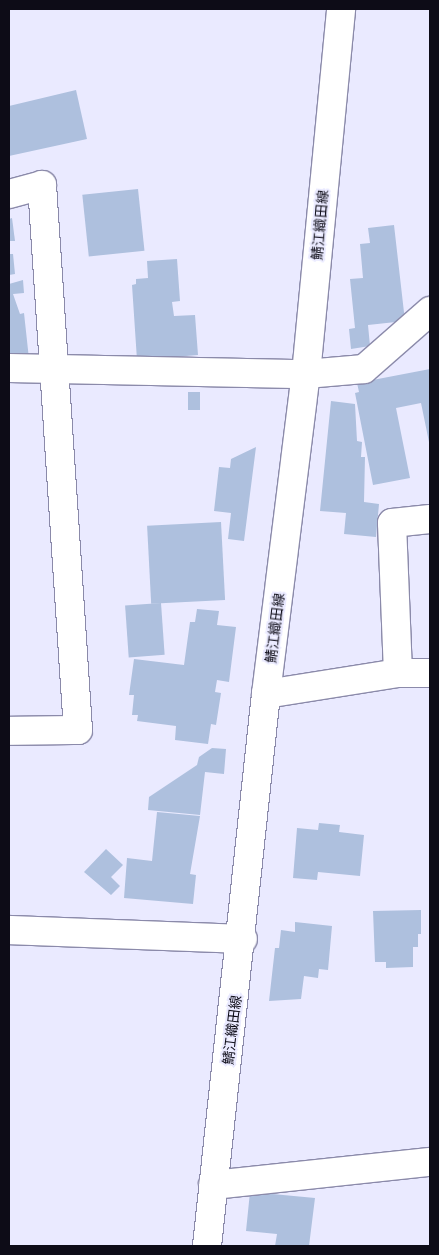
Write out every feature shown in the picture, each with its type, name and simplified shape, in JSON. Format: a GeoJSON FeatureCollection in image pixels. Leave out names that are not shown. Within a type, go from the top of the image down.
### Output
{"type":"FeatureCollection","features":[{"type":"Feature","properties":{"kind":"street","name":"鯖江織田線"},"geometry":{"type":"LineString","coordinates":[[207,1246],[243,939],[266,694],[306,374],[340,9]]}},
{"type":"Feature","properties":{"kind":"street"},"geometry":{"type":"LineString","coordinates":[[9,194],[42,185],[51,370],[78,730],[9,731]]}},
{"type":"Feature","properties":{"kind":"street"},"geometry":{"type":"LineString","coordinates":[[9,368],[306,374],[364,369],[430,311]]}},
{"type":"Feature","properties":{"kind":"street"},"geometry":{"type":"LineString","coordinates":[[398,673],[392,523],[430,518]]}},
{"type":"Feature","properties":{"kind":"street"},"geometry":{"type":"LineString","coordinates":[[266,694],[398,673],[430,673]]}},
{"type":"Feature","properties":{"kind":"street"},"geometry":{"type":"LineString","coordinates":[[9,930],[243,939]]}},
{"type":"Feature","properties":{"kind":"street"},"geometry":{"type":"LineString","coordinates":[[213,1185],[430,1162]]}},
{"type":"Feature","properties":{"kind":"building"},"geometry":{"type":"Polygon","coordinates":[[[76,90],[87,139],[9,156],[9,106],[76,90]]]}},
{"type":"Feature","properties":{"kind":"building"},"geometry":{"type":"Polygon","coordinates":[[[138,189],[144,251],[89,257],[82,195],[138,189]]]}},
{"type":"Feature","properties":{"kind":"building"},"geometry":{"type":"Polygon","coordinates":[[[12,218],[15,241],[9,241],[9,219],[12,218]]]}},
{"type":"Feature","properties":{"kind":"building"},"geometry":{"type":"Polygon","coordinates":[[[394,225],[405,321],[368,325],[370,346],[351,349],[349,329],[355,328],[350,279],[363,278],[360,244],[370,243],[368,228],[394,225]]]}},
{"type":"Feature","properties":{"kind":"building"},"geometry":{"type":"Polygon","coordinates":[[[9,254],[13,254],[15,274],[9,275],[9,254]]]}},
{"type":"Feature","properties":{"kind":"building"},"geometry":{"type":"Polygon","coordinates":[[[177,259],[180,301],[172,302],[174,316],[195,315],[198,355],[137,360],[132,285],[136,284],[136,279],[148,278],[147,261],[177,259]]]}},
{"type":"Feature","properties":{"kind":"building"},"geometry":{"type":"Polygon","coordinates":[[[23,280],[24,293],[13,294],[20,314],[24,313],[29,359],[9,361],[9,284],[23,280]]]}},
{"type":"Feature","properties":{"kind":"building"},"geometry":{"type":"Polygon","coordinates":[[[430,369],[430,447],[421,403],[396,408],[410,478],[373,485],[355,393],[359,392],[357,383],[430,369]]]}},
{"type":"Feature","properties":{"kind":"building"},"geometry":{"type":"Polygon","coordinates":[[[188,392],[200,392],[200,410],[188,410],[188,392]]]}},
{"type":"Feature","properties":{"kind":"building"},"geometry":{"type":"Polygon","coordinates":[[[331,401],[355,404],[357,441],[362,442],[361,457],[365,457],[364,502],[379,504],[376,537],[344,534],[346,513],[320,511],[331,401]]]}},
{"type":"Feature","properties":{"kind":"building"},"geometry":{"type":"Polygon","coordinates":[[[256,447],[244,541],[228,539],[231,513],[214,511],[219,467],[230,468],[231,459],[256,447]]]}},
{"type":"Feature","properties":{"kind":"building"},"geometry":{"type":"Polygon","coordinates":[[[221,522],[225,600],[151,604],[147,526],[221,522]]]}},
{"type":"Feature","properties":{"kind":"building"},"geometry":{"type":"Polygon","coordinates":[[[161,603],[165,655],[129,657],[125,606],[161,603]]]}},
{"type":"Feature","properties":{"kind":"building"},"geometry":{"type":"Polygon","coordinates":[[[197,609],[219,611],[217,625],[236,627],[229,682],[217,680],[215,692],[221,693],[216,725],[211,724],[208,744],[175,740],[176,726],[137,721],[138,715],[132,715],[134,695],[129,695],[134,659],[184,665],[190,622],[195,622],[197,609]]]}},
{"type":"Feature","properties":{"kind":"building"},"geometry":{"type":"Polygon","coordinates":[[[212,748],[226,749],[224,774],[205,772],[200,815],[148,810],[149,797],[197,765],[199,757],[212,748]]]}},
{"type":"Feature","properties":{"kind":"building"},"geometry":{"type":"Polygon","coordinates":[[[157,812],[200,816],[190,874],[196,875],[193,904],[124,898],[127,858],[152,861],[157,812]]]}},
{"type":"Feature","properties":{"kind":"building"},"geometry":{"type":"Polygon","coordinates":[[[319,823],[340,825],[339,832],[364,835],[360,876],[318,872],[317,880],[293,878],[297,828],[318,830],[319,823]]]}},
{"type":"Feature","properties":{"kind":"building"},"geometry":{"type":"Polygon","coordinates":[[[106,849],[123,865],[111,877],[120,886],[111,895],[84,872],[106,849]]]}},
{"type":"Feature","properties":{"kind":"building"},"geometry":{"type":"Polygon","coordinates":[[[421,910],[421,934],[418,934],[418,947],[413,947],[413,967],[386,968],[386,962],[375,962],[373,911],[421,910]]]}},
{"type":"Feature","properties":{"kind":"building"},"geometry":{"type":"Polygon","coordinates":[[[295,922],[332,926],[328,970],[319,969],[318,978],[304,976],[301,999],[269,1001],[275,948],[279,948],[281,930],[295,932],[295,922]]]}},
{"type":"Feature","properties":{"kind":"building"},"geometry":{"type":"Polygon","coordinates":[[[250,1192],[315,1198],[309,1246],[275,1246],[277,1234],[246,1231],[250,1192]]]}}]}
